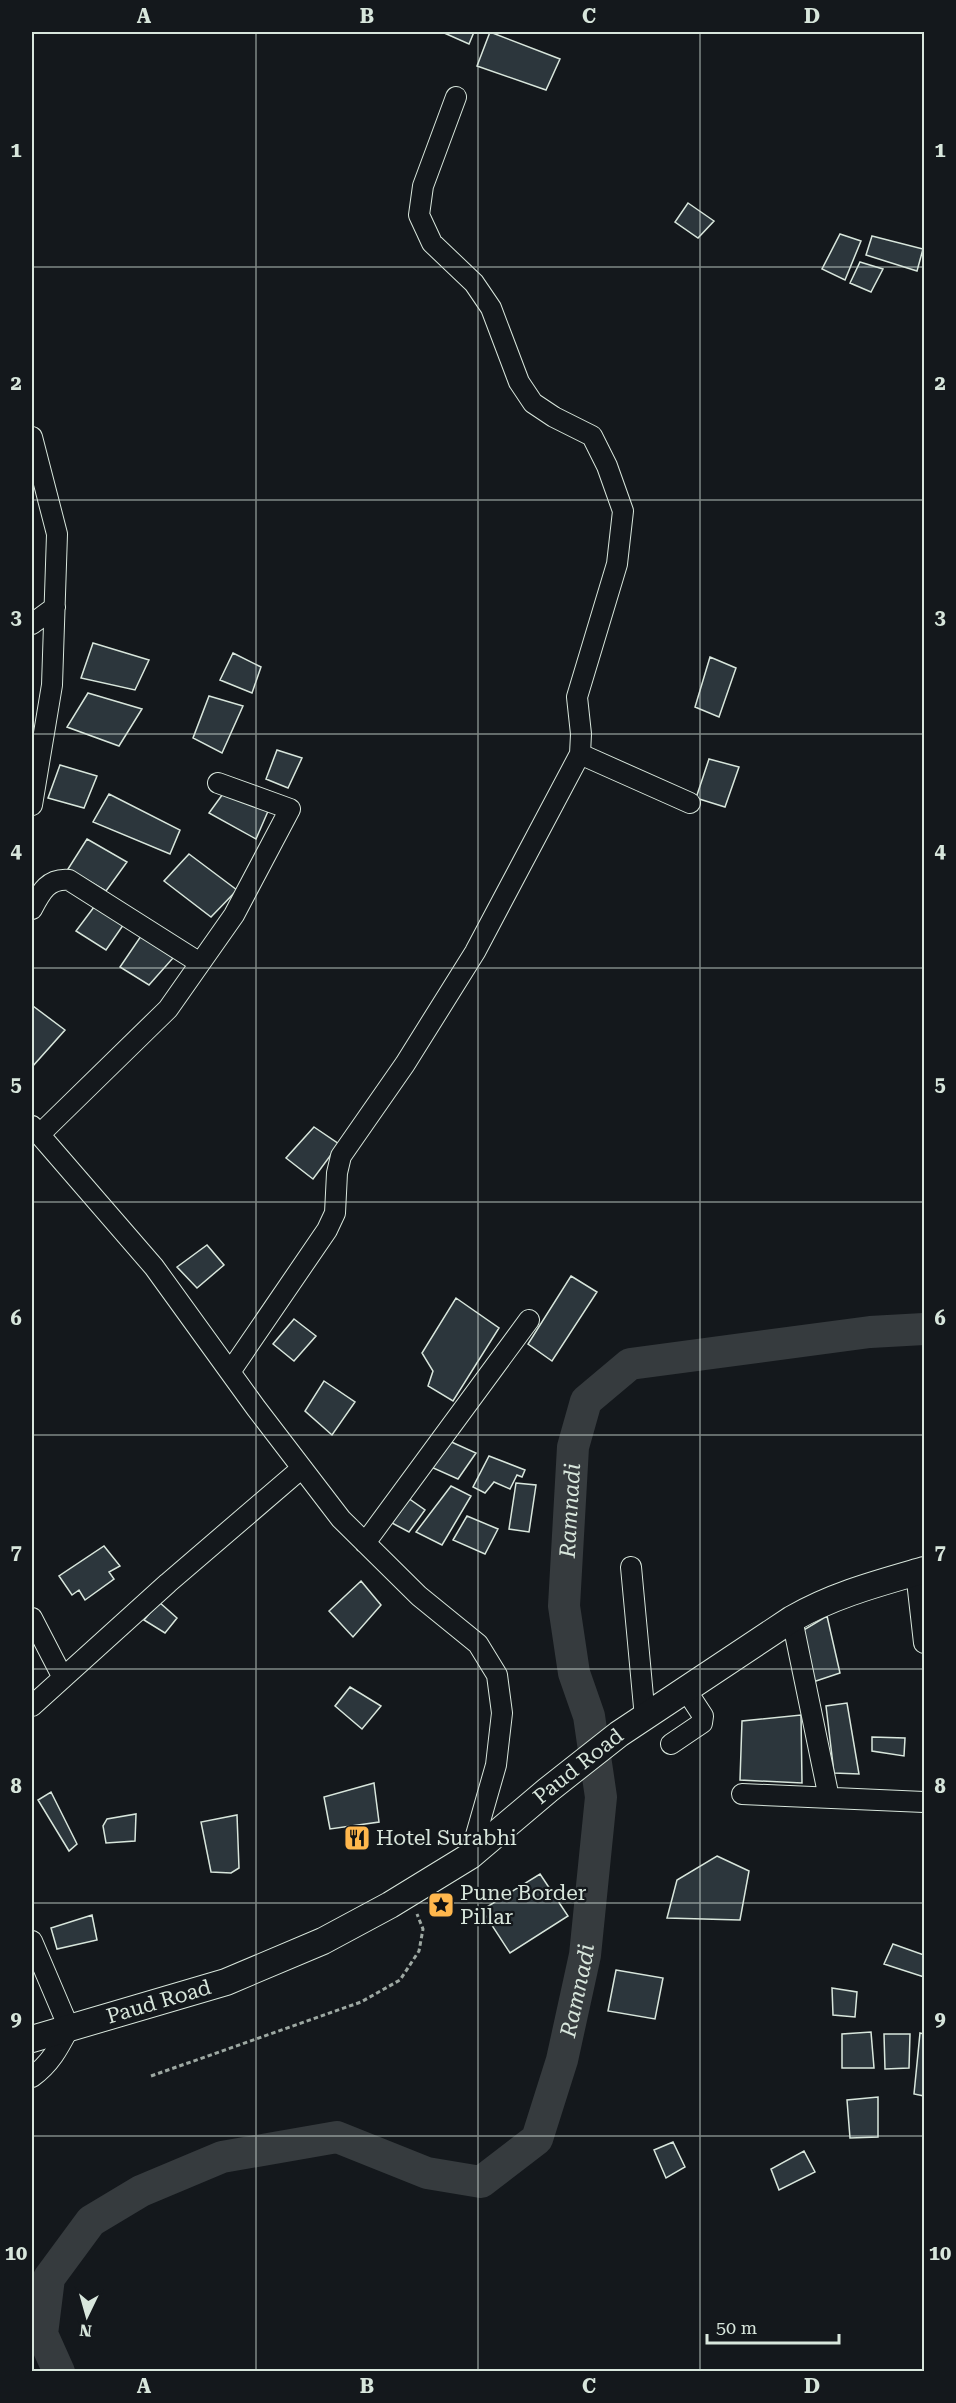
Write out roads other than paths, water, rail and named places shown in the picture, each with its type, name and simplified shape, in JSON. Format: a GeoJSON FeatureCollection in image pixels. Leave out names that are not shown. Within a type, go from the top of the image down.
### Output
{"type":"FeatureCollection","features":[{"type":"Feature","properties":{"kind":"main road","name":"Paud Road"},"geometry":{"type":"LineString","coordinates":[[32,2039],[226,1982],[323,1941],[470,1856],[619,1734],[792,1619],[831,1599],[878,1582],[920,1571]]}},
{"type":"Feature","properties":{"kind":"street"},"geometry":{"type":"LineString","coordinates":[[230,1372],[327,1230],[335,1213],[341,1156],[405,1064],[475,952],[580,754],[582,734],[577,698],[617,564],[623,511],[607,466],[592,436],[554,417],[533,403],[519,382],[491,308],[474,283],[432,243],[419,215],[423,186],[456,97]]}},
{"type":"Feature","properties":{"kind":"street"},"geometry":{"type":"LineString","coordinates":[[32,437],[57,534],[52,685],[32,805]]}},
{"type":"Feature","properties":{"kind":"street"},"geometry":{"type":"LineString","coordinates":[[32,624],[55,608]]}},
{"type":"Feature","properties":{"kind":"street"},"geometry":{"type":"LineString","coordinates":[[580,754],[690,803]]}},
{"type":"Feature","properties":{"kind":"street"},"geometry":{"type":"LineString","coordinates":[[218,783],[290,809],[234,915],[168,1009],[35,1131],[154,1267],[341,1519],[419,1596],[478,1644],[497,1675],[502,1713],[495,1765],[470,1856]]}},
{"type":"Feature","properties":{"kind":"street"},"geometry":{"type":"LineString","coordinates":[[32,909],[43,889],[52,881],[69,880],[200,963]]}},
{"type":"Feature","properties":{"kind":"street"},"geometry":{"type":"LineString","coordinates":[[366,1543],[529,1320]]}},
{"type":"Feature","properties":{"kind":"street"},"geometry":{"type":"LineString","coordinates":[[32,1706],[168,1583],[302,1468]]}},
{"type":"Feature","properties":{"kind":"street"},"geometry":{"type":"LineString","coordinates":[[631,1568],[645,1718]]}},
{"type":"Feature","properties":{"kind":"street"},"geometry":{"type":"LineString","coordinates":[[920,1571],[924,1643]]}},
{"type":"Feature","properties":{"kind":"street"},"geometry":{"type":"LineString","coordinates":[[32,1617],[63,1678]]}},
{"type":"Feature","properties":{"kind":"street"},"geometry":{"type":"LineString","coordinates":[[792,1619],[829,1798]]}},
{"type":"Feature","properties":{"kind":"street"},"geometry":{"type":"LineString","coordinates":[[670,1744],[702,1723],[703,1716],[686,1690]]}},
{"type":"Feature","properties":{"kind":"street"},"geometry":{"type":"LineString","coordinates":[[742,1794],[924,1802]]}},
{"type":"Feature","properties":{"kind":"street"},"geometry":{"type":"LineString","coordinates":[[32,1941],[69,2028],[57,2052],[46,2067],[32,2078]]}},
{"type":"Feature","properties":{"kind":"waterway","name":"Ramnadi"},"geometry":{"type":"LineString","coordinates":[[59,2372],[42,2334],[49,2278],[91,2221],[141,2191],[222,2157],[337,2137],[427,2173],[481,2182],[537,2139],[562,2060],[585,1955],[601,1797],[589,1716],[574,1673],[564,1606],[573,1447],[586,1401],[630,1364],[870,1332],[924,1329]]}},
{"type":"Feature","properties":{"kind":"place","name":"Hotel Surabhi"},"geometry":{"type":"Point","coordinates":[357,1838]}},
{"type":"Feature","properties":{"kind":"place","name":"Pune Border Pillar"},"geometry":{"type":"Point","coordinates":[441,1905]}}]}
